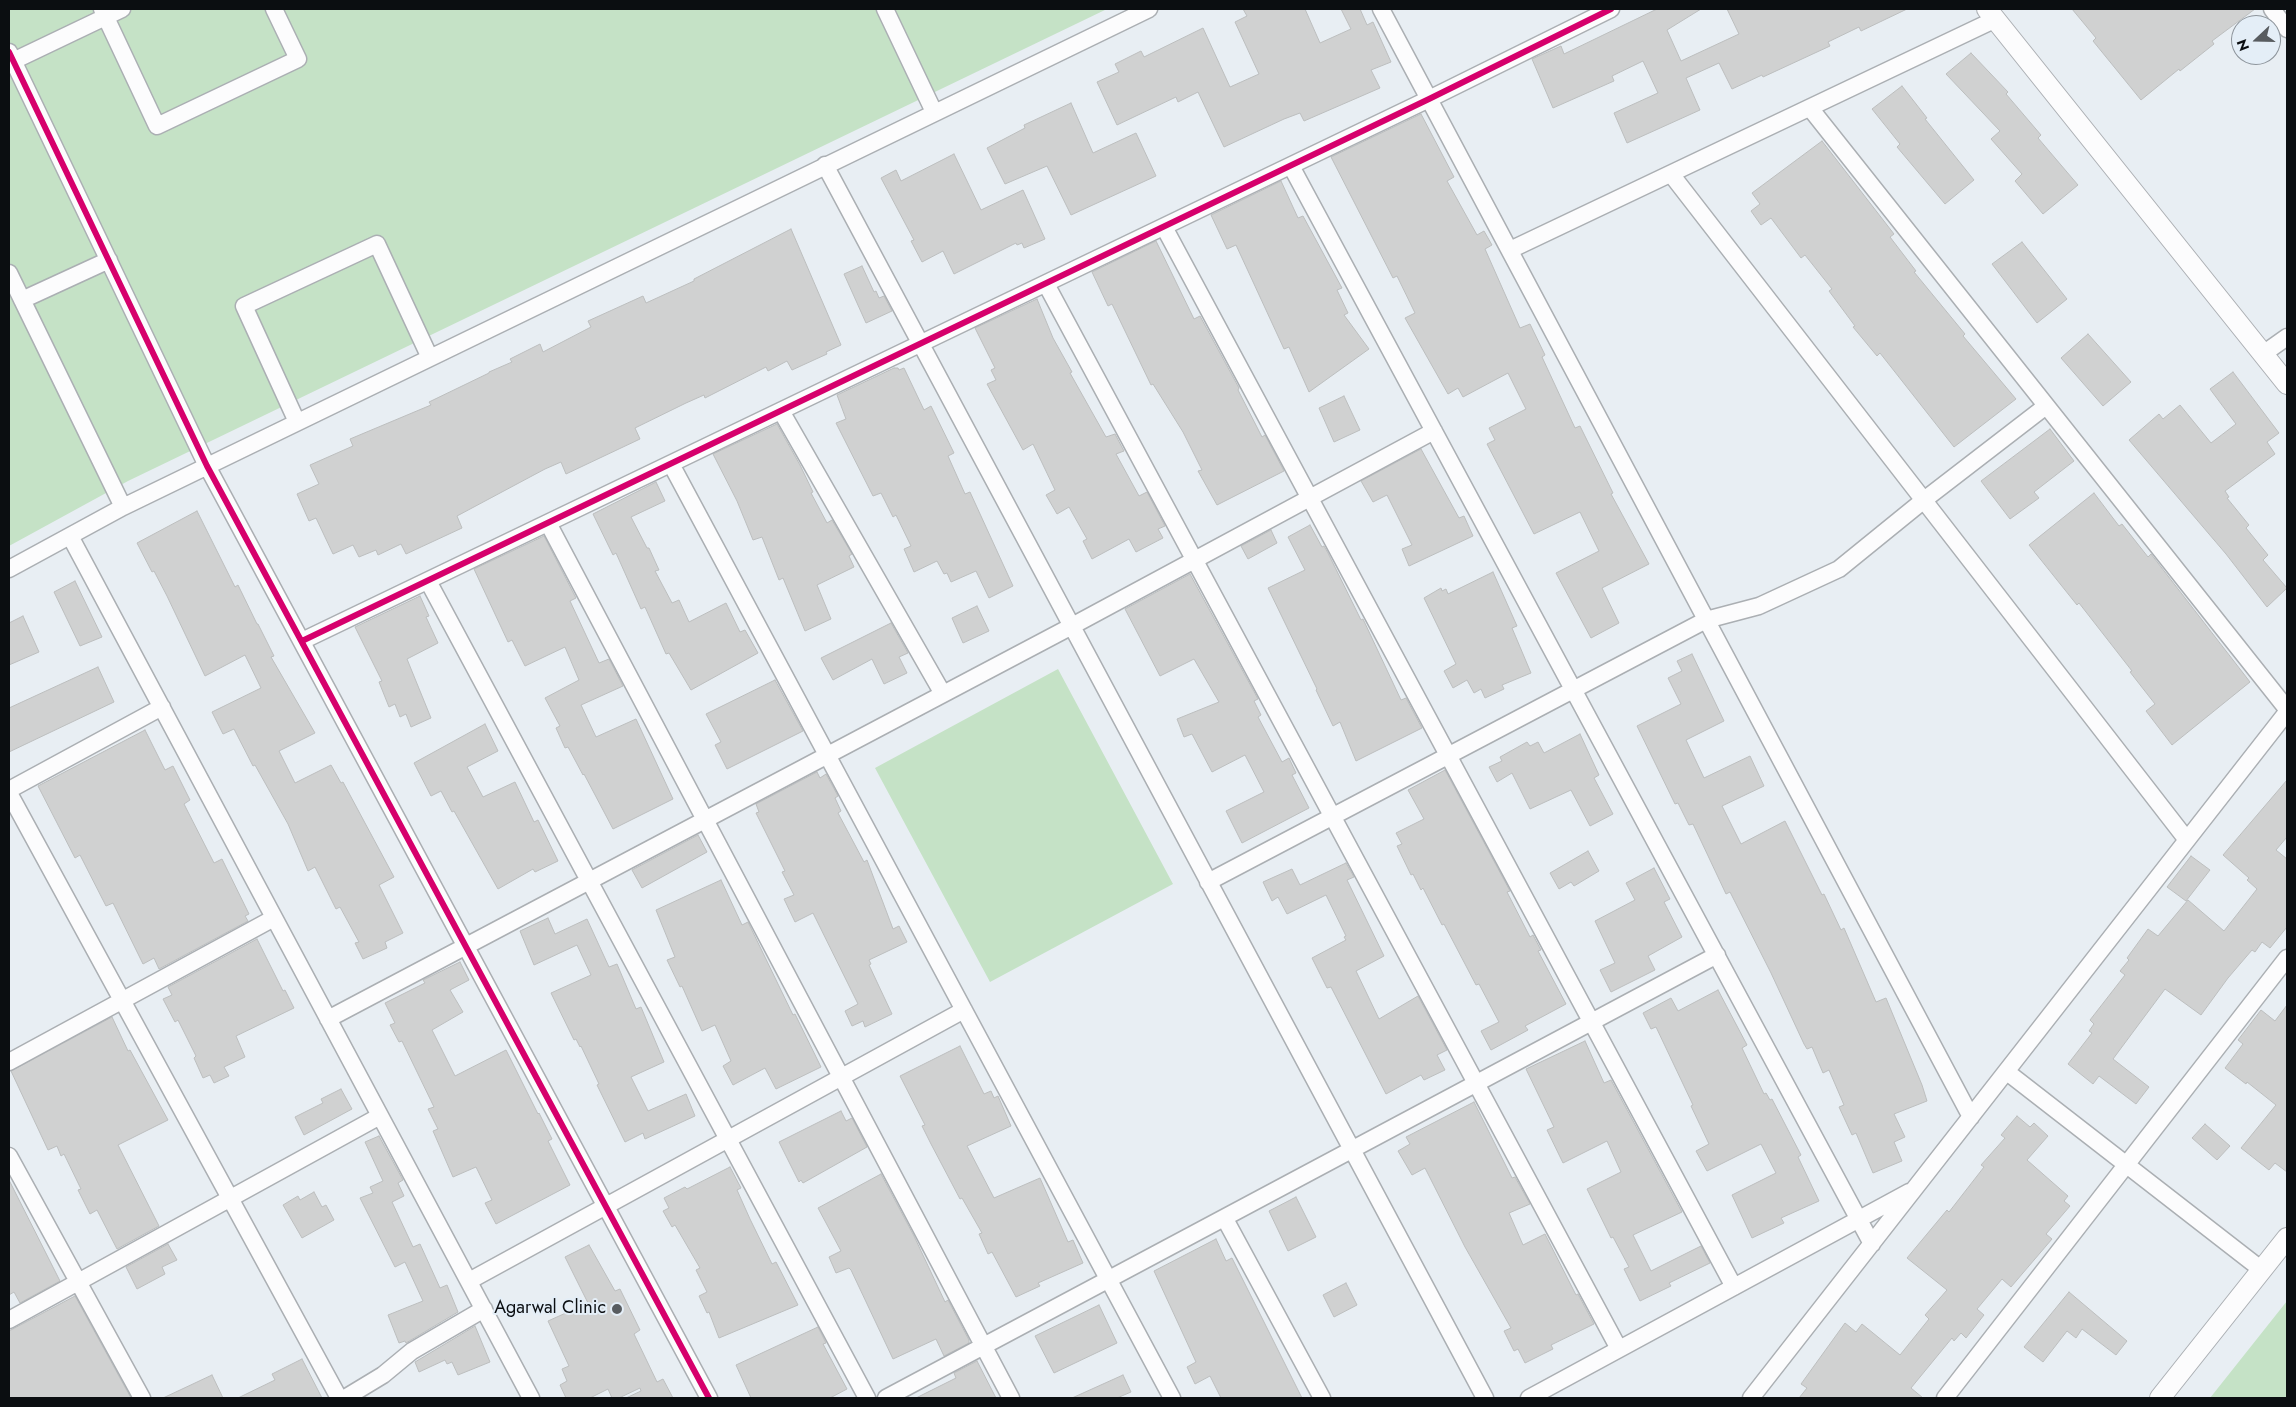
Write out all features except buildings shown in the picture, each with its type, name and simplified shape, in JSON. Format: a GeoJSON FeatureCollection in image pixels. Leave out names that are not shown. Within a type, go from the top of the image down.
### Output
{"type":"FeatureCollection","features":[{"type":"Feature","properties":{"kind":"street"},"geometry":{"type":"LineString","coordinates":[[122,9],[103,13],[10,58],[208,466],[709,1398]]}},
{"type":"Feature","properties":{"kind":"street"},"geometry":{"type":"LineString","coordinates":[[103,13],[157,126],[298,59],[274,9]]}},
{"type":"Feature","properties":{"kind":"street"},"geometry":{"type":"LineString","coordinates":[[884,9],[934,112]]}},
{"type":"Feature","properties":{"kind":"street"},"geometry":{"type":"LineString","coordinates":[[9,569],[123,507],[824,165],[1149,9]]}},
{"type":"Feature","properties":{"kind":"street"},"geometry":{"type":"LineString","coordinates":[[1381,9],[1971,1117]]}},
{"type":"Feature","properties":{"kind":"street"},"geometry":{"type":"LineString","coordinates":[[302,642],[1291,166],[1611,9]]}},
{"type":"Feature","properties":{"kind":"street"},"geometry":{"type":"LineString","coordinates":[[2272,9],[2287,29]]}},
{"type":"Feature","properties":{"kind":"street"},"geometry":{"type":"LineString","coordinates":[[1510,250],[1810,108],[1992,14],[2287,384]]}},
{"type":"Feature","properties":{"kind":"street"},"geometry":{"type":"LineString","coordinates":[[1751,1398],[2287,711],[1810,108]]}},
{"type":"Feature","properties":{"kind":"street"},"geometry":{"type":"LineString","coordinates":[[824,165],[1485,1398]]}},
{"type":"Feature","properties":{"kind":"street"},"geometry":{"type":"LineString","coordinates":[[1291,166],[1872,1244]]}},
{"type":"Feature","properties":{"kind":"street"},"geometry":{"type":"LineString","coordinates":[[1671,174],[2188,840]]}},
{"type":"Feature","properties":{"kind":"street"},"geometry":{"type":"LineString","coordinates":[[1164,227],[1734,1287]]}},
{"type":"Feature","properties":{"kind":"street"},"geometry":{"type":"LineString","coordinates":[[297,422],[244,306],[378,244],[430,358]]}},
{"type":"Feature","properties":{"kind":"street"},"geometry":{"type":"LineString","coordinates":[[22,300],[109,260]]}},
{"type":"Feature","properties":{"kind":"street"},"geometry":{"type":"LineString","coordinates":[[9,273],[123,507]]}},
{"type":"Feature","properties":{"kind":"street"},"geometry":{"type":"LineString","coordinates":[[1046,284],[1619,1349]]}},
{"type":"Feature","properties":{"kind":"street"},"geometry":{"type":"LineString","coordinates":[[2263,354],[2287,337]]}},
{"type":"Feature","properties":{"kind":"street"},"geometry":{"type":"LineString","coordinates":[[1208,882],[1706,620],[1759,606],[1839,569],[1924,500],[2046,406]]}},
{"type":"Feature","properties":{"kind":"street"},"geometry":{"type":"LineString","coordinates":[[782,411],[943,694]]}},
{"type":"Feature","properties":{"kind":"street"},"geometry":{"type":"LineString","coordinates":[[328,1019],[1072,626],[1434,431]]}},
{"type":"Feature","properties":{"kind":"street"},"geometry":{"type":"LineString","coordinates":[[672,464],[1172,1398]]}},
{"type":"Feature","properties":{"kind":"street"},"geometry":{"type":"LineString","coordinates":[[548,523],[1011,1398]]}},
{"type":"Feature","properties":{"kind":"street"},"geometry":{"type":"LineString","coordinates":[[70,536],[531,1398]]}},
{"type":"Feature","properties":{"kind":"street"},"geometry":{"type":"LineString","coordinates":[[428,581],[867,1398]]}},
{"type":"Feature","properties":{"kind":"street"},"geometry":{"type":"LineString","coordinates":[[162,708],[9,792],[339,1398]]}},
{"type":"Feature","properties":{"kind":"street"},"geometry":{"type":"LineString","coordinates":[[9,1062],[274,918]]}},
{"type":"Feature","properties":{"kind":"street"},"geometry":{"type":"LineString","coordinates":[[886,1398],[1225,1219],[1717,955]]}},
{"type":"Feature","properties":{"kind":"street"},"geometry":{"type":"LineString","coordinates":[[1945,1398],[2287,958]]}},
{"type":"Feature","properties":{"kind":"street"},"geometry":{"type":"LineString","coordinates":[[469,1281],[964,1010]]}},
{"type":"Feature","properties":{"kind":"street"},"geometry":{"type":"LineString","coordinates":[[2007,1072],[2262,1270]]}},
{"type":"Feature","properties":{"kind":"street"},"geometry":{"type":"LineString","coordinates":[[9,1320],[380,1116]]}},
{"type":"Feature","properties":{"kind":"street"},"geometry":{"type":"LineString","coordinates":[[9,1156],[142,1398]]}},
{"type":"Feature","properties":{"kind":"street"},"geometry":{"type":"LineString","coordinates":[[1529,1398],[1916,1188]]}},
{"type":"Feature","properties":{"kind":"street"},"geometry":{"type":"LineString","coordinates":[[1225,1219],[1322,1398]]}},
{"type":"Feature","properties":{"kind":"street"},"geometry":{"type":"LineString","coordinates":[[2160,1398],[2287,1238]]}},
{"type":"Feature","properties":{"kind":"street"},"geometry":{"type":"LineString","coordinates":[[345,1398],[383,1374],[412,1351],[484,1309]]}},
{"type":"Feature","properties":{"kind":"green space"},"geometry":{"type":"Polygon","coordinates":[[[9,9],[1107,9],[128,481],[9,546],[9,9]]]}},
{"type":"Feature","properties":{"kind":"green space"},"geometry":{"type":"Polygon","coordinates":[[[1058,669],[1173,884],[990,982],[875,768],[1058,669]]]}},
{"type":"Feature","properties":{"kind":"green space"},"geometry":{"type":"Polygon","coordinates":[[[2287,1301],[2287,1398],[2210,1398],[2287,1301]]]}},
{"type":"Feature","properties":{"kind":"cycle path"},"geometry":{"type":"LineString","coordinates":[[302,641],[1429,99],[1611,9]]}},
{"type":"Feature","properties":{"kind":"cycle path"},"geometry":{"type":"LineString","coordinates":[[9,52],[207,466],[709,1398]]}},
{"type":"Feature","properties":{"kind":"place","name":"Agarwal Clinic"},"geometry":{"type":"Point","coordinates":[617,1309]}}]}
